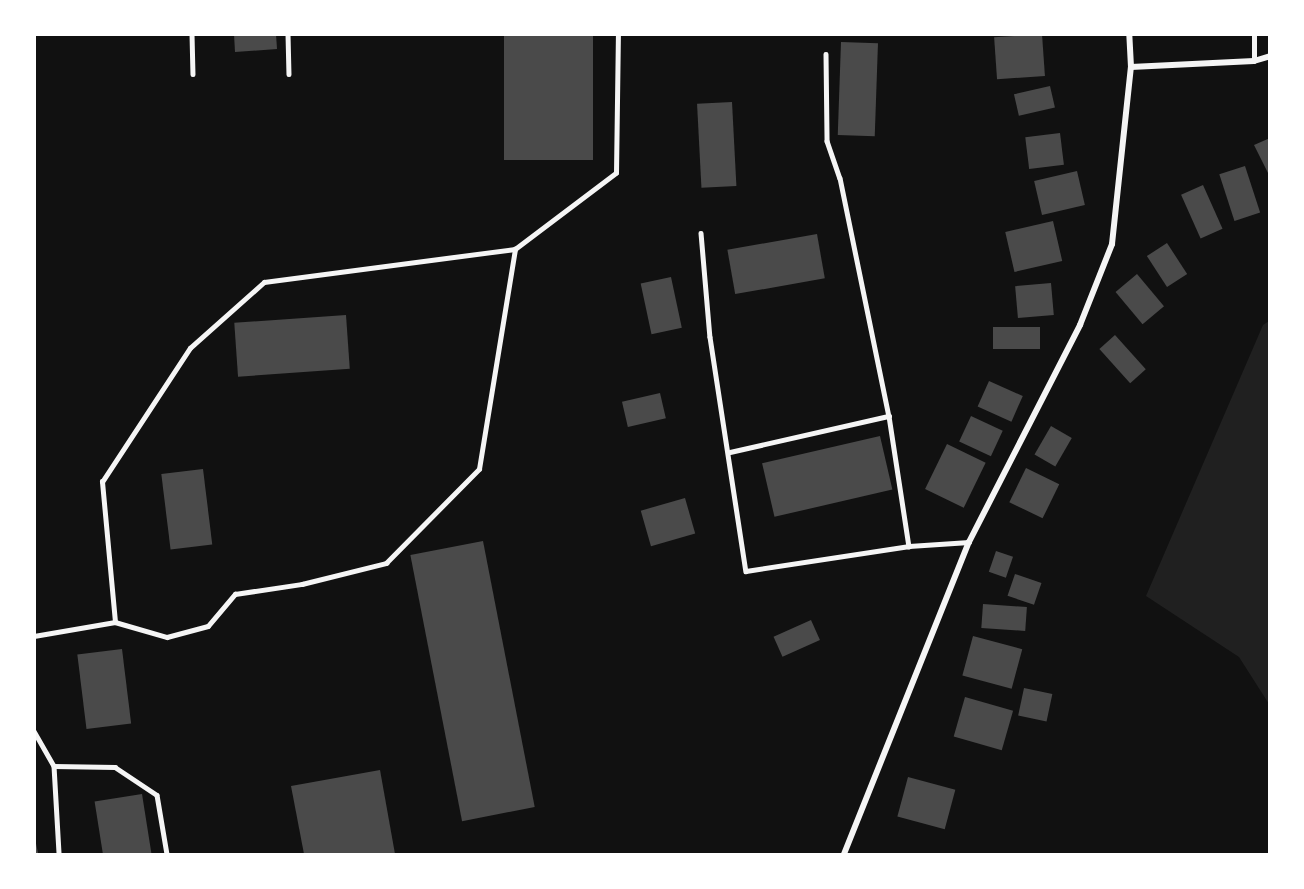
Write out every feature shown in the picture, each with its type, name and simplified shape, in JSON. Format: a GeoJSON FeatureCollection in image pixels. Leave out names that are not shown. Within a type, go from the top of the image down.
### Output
{"type":"FeatureCollection","features":[{"type":"Feature","properties":{"kind":"street"},"geometry":{"type":"LineString","coordinates":[[843,855],[969,542],[1080,325],[1112,244],[1131,67],[1129,34]]}},
{"type":"Feature","properties":{"kind":"street"},"geometry":{"type":"LineString","coordinates":[[1131,67],[1254,61],[1269,56]]}},
{"type":"Feature","properties":{"kind":"lane"},"geometry":{"type":"LineString","coordinates":[[192,34],[194,74]]}},
{"type":"Feature","properties":{"kind":"lane"},"geometry":{"type":"LineString","coordinates":[[288,34],[289,74]]}},
{"type":"Feature","properties":{"kind":"lane"},"geometry":{"type":"LineString","coordinates":[[115,622],[102,482],[190,348],[264,282],[515,249],[616,173],[618,34]]}},
{"type":"Feature","properties":{"kind":"lane"},"geometry":{"type":"LineString","coordinates":[[1254,34],[1254,61]]}},
{"type":"Feature","properties":{"kind":"lane"},"geometry":{"type":"LineString","coordinates":[[826,54],[827,141],[840,178],[889,416],[909,546]]}},
{"type":"Feature","properties":{"kind":"lane"},"geometry":{"type":"LineString","coordinates":[[701,233],[710,337],[730,452],[746,570],[909,546],[969,542]]}},
{"type":"Feature","properties":{"kind":"lane"},"geometry":{"type":"LineString","coordinates":[[34,636],[115,622],[168,637],[208,626],[235,594],[386,563],[479,469],[515,249]]}},
{"type":"Feature","properties":{"kind":"lane"},"geometry":{"type":"LineString","coordinates":[[730,452],[889,416]]}},
{"type":"Feature","properties":{"kind":"lane"},"geometry":{"type":"LineString","coordinates":[[34,731],[54,766],[59,855]]}},
{"type":"Feature","properties":{"kind":"lane"},"geometry":{"type":"LineString","coordinates":[[54,766],[115,767],[157,795],[167,855]]}},
{"type":"Feature","properties":{"kind":"shaded area"},"geometry":{"type":"Polygon","coordinates":[[[1269,321],[1269,704],[1239,657],[1146,596],[1263,325],[1269,321]]]}},
{"type":"Feature","properties":{"kind":"building"},"geometry":{"type":"Polygon","coordinates":[[[234,34],[276,34],[277,49],[235,52],[234,34]]]}},
{"type":"Feature","properties":{"kind":"building"},"geometry":{"type":"Polygon","coordinates":[[[504,34],[593,34],[593,160],[504,160],[504,34]]]}},
{"type":"Feature","properties":{"kind":"building"},"geometry":{"type":"Polygon","coordinates":[[[1042,34],[1045,76],[997,79],[994,37],[1042,34]]]}},
{"type":"Feature","properties":{"kind":"building"},"geometry":{"type":"Polygon","coordinates":[[[841,42],[878,43],[875,136],[838,135],[841,42]]]}},
{"type":"Feature","properties":{"kind":"building"},"geometry":{"type":"Polygon","coordinates":[[[1050,86],[1055,107],[1019,116],[1014,94],[1050,86]]]}},
{"type":"Feature","properties":{"kind":"building"},"geometry":{"type":"Polygon","coordinates":[[[732,102],[736,186],[701,188],[697,104],[732,102]]]}},
{"type":"Feature","properties":{"kind":"building"},"geometry":{"type":"Polygon","coordinates":[[[1060,133],[1064,165],[1029,169],[1025,137],[1060,133]]]}},
{"type":"Feature","properties":{"kind":"building"},"geometry":{"type":"Polygon","coordinates":[[[1270,138],[1270,177],[1254,145],[1270,138]]]}},
{"type":"Feature","properties":{"kind":"building"},"geometry":{"type":"Polygon","coordinates":[[[1245,166],[1260,213],[1234,221],[1219,174],[1245,166]]]}},
{"type":"Feature","properties":{"kind":"building"},"geometry":{"type":"Polygon","coordinates":[[[1077,171],[1085,205],[1042,215],[1034,181],[1077,171]]]}},
{"type":"Feature","properties":{"kind":"building"},"geometry":{"type":"Polygon","coordinates":[[[1203,185],[1223,229],[1201,239],[1181,195],[1203,185]]]}},
{"type":"Feature","properties":{"kind":"building"},"geometry":{"type":"Polygon","coordinates":[[[1053,221],[1062,261],[1014,272],[1005,232],[1053,221]]]}},
{"type":"Feature","properties":{"kind":"building"},"geometry":{"type":"Polygon","coordinates":[[[817,234],[825,278],[735,294],[727,250],[817,234]]]}},
{"type":"Feature","properties":{"kind":"building"},"geometry":{"type":"Polygon","coordinates":[[[1167,243],[1187,274],[1167,287],[1147,256],[1167,243]]]}},
{"type":"Feature","properties":{"kind":"building"},"geometry":{"type":"Polygon","coordinates":[[[1137,274],[1164,306],[1143,324],[1116,292],[1137,274]]]}},
{"type":"Feature","properties":{"kind":"building"},"geometry":{"type":"Polygon","coordinates":[[[671,277],[682,328],[651,334],[641,283],[671,277]]]}},
{"type":"Feature","properties":{"kind":"building"},"geometry":{"type":"Polygon","coordinates":[[[1051,283],[1054,315],[1018,318],[1015,286],[1051,283]]]}},
{"type":"Feature","properties":{"kind":"building"},"geometry":{"type":"Polygon","coordinates":[[[346,315],[350,369],[238,377],[234,323],[346,315]]]}},
{"type":"Feature","properties":{"kind":"building"},"geometry":{"type":"Polygon","coordinates":[[[993,327],[1040,327],[1040,349],[993,349],[993,327]]]}},
{"type":"Feature","properties":{"kind":"building"},"geometry":{"type":"Polygon","coordinates":[[[1115,335],[1146,369],[1130,383],[1099,349],[1115,335]]]}},
{"type":"Feature","properties":{"kind":"building"},"geometry":{"type":"Polygon","coordinates":[[[989,381],[1023,396],[1011,422],[978,407],[989,381]]]}},
{"type":"Feature","properties":{"kind":"building"},"geometry":{"type":"Polygon","coordinates":[[[660,393],[666,418],[628,427],[622,402],[660,393]]]}},
{"type":"Feature","properties":{"kind":"building"},"geometry":{"type":"Polygon","coordinates":[[[971,416],[1003,431],[991,456],[959,441],[971,416]]]}},
{"type":"Feature","properties":{"kind":"building"},"geometry":{"type":"Polygon","coordinates":[[[1051,426],[1072,438],[1055,467],[1034,455],[1051,426]]]}},
{"type":"Feature","properties":{"kind":"building"},"geometry":{"type":"Polygon","coordinates":[[[880,436],[892,490],[774,517],[762,463],[880,436]]]}},
{"type":"Feature","properties":{"kind":"building"},"geometry":{"type":"Polygon","coordinates":[[[947,444],[986,463],[964,508],[925,489],[947,444]]]}},
{"type":"Feature","properties":{"kind":"building"},"geometry":{"type":"Polygon","coordinates":[[[1026,468],[1059,484],[1043,518],[1009,502],[1026,468]]]}},
{"type":"Feature","properties":{"kind":"building"},"geometry":{"type":"Polygon","coordinates":[[[203,469],[212,544],[171,550],[161,474],[203,469]]]}},
{"type":"Feature","properties":{"kind":"building"},"geometry":{"type":"Polygon","coordinates":[[[685,498],[695,534],[651,546],[641,511],[685,498]]]}},
{"type":"Feature","properties":{"kind":"building"},"geometry":{"type":"Polygon","coordinates":[[[483,541],[535,807],[462,821],[410,555],[483,541]]]}},
{"type":"Feature","properties":{"kind":"building"},"geometry":{"type":"Polygon","coordinates":[[[996,551],[1013,557],[1006,578],[989,572],[996,551]]]}},
{"type":"Feature","properties":{"kind":"building"},"geometry":{"type":"Polygon","coordinates":[[[1015,574],[1041,583],[1034,605],[1008,596],[1015,574]]]}},
{"type":"Feature","properties":{"kind":"building"},"geometry":{"type":"Polygon","coordinates":[[[983,604],[1027,607],[1025,631],[981,628],[983,604]]]}},
{"type":"Feature","properties":{"kind":"building"},"geometry":{"type":"Polygon","coordinates":[[[811,620],[820,640],[782,657],[774,637],[811,620]]]}},
{"type":"Feature","properties":{"kind":"building"},"geometry":{"type":"Polygon","coordinates":[[[973,636],[1022,649],[1012,689],[962,676],[973,636]]]}},
{"type":"Feature","properties":{"kind":"building"},"geometry":{"type":"Polygon","coordinates":[[[122,649],[131,723],[86,729],[77,654],[122,649]]]}},
{"type":"Feature","properties":{"kind":"building"},"geometry":{"type":"Polygon","coordinates":[[[1024,688],[1052,694],[1047,721],[1018,715],[1024,688]]]}},
{"type":"Feature","properties":{"kind":"building"},"geometry":{"type":"Polygon","coordinates":[[[965,697],[1013,711],[1002,750],[954,736],[965,697]]]}},
{"type":"Feature","properties":{"kind":"building"},"geometry":{"type":"Polygon","coordinates":[[[380,770],[395,854],[304,854],[291,786],[380,770]]]}},
{"type":"Feature","properties":{"kind":"building"},"geometry":{"type":"Polygon","coordinates":[[[908,777],[955,790],[945,829],[897,817],[908,777]]]}},
{"type":"Feature","properties":{"kind":"building"},"geometry":{"type":"Polygon","coordinates":[[[142,794],[152,854],[103,854],[95,802],[142,794]]]}},
{"type":"Feature","properties":{"kind":"building"},"geometry":{"type":"Polygon","coordinates":[[[34,834],[38,853],[34,854],[34,834]]]}}]}
